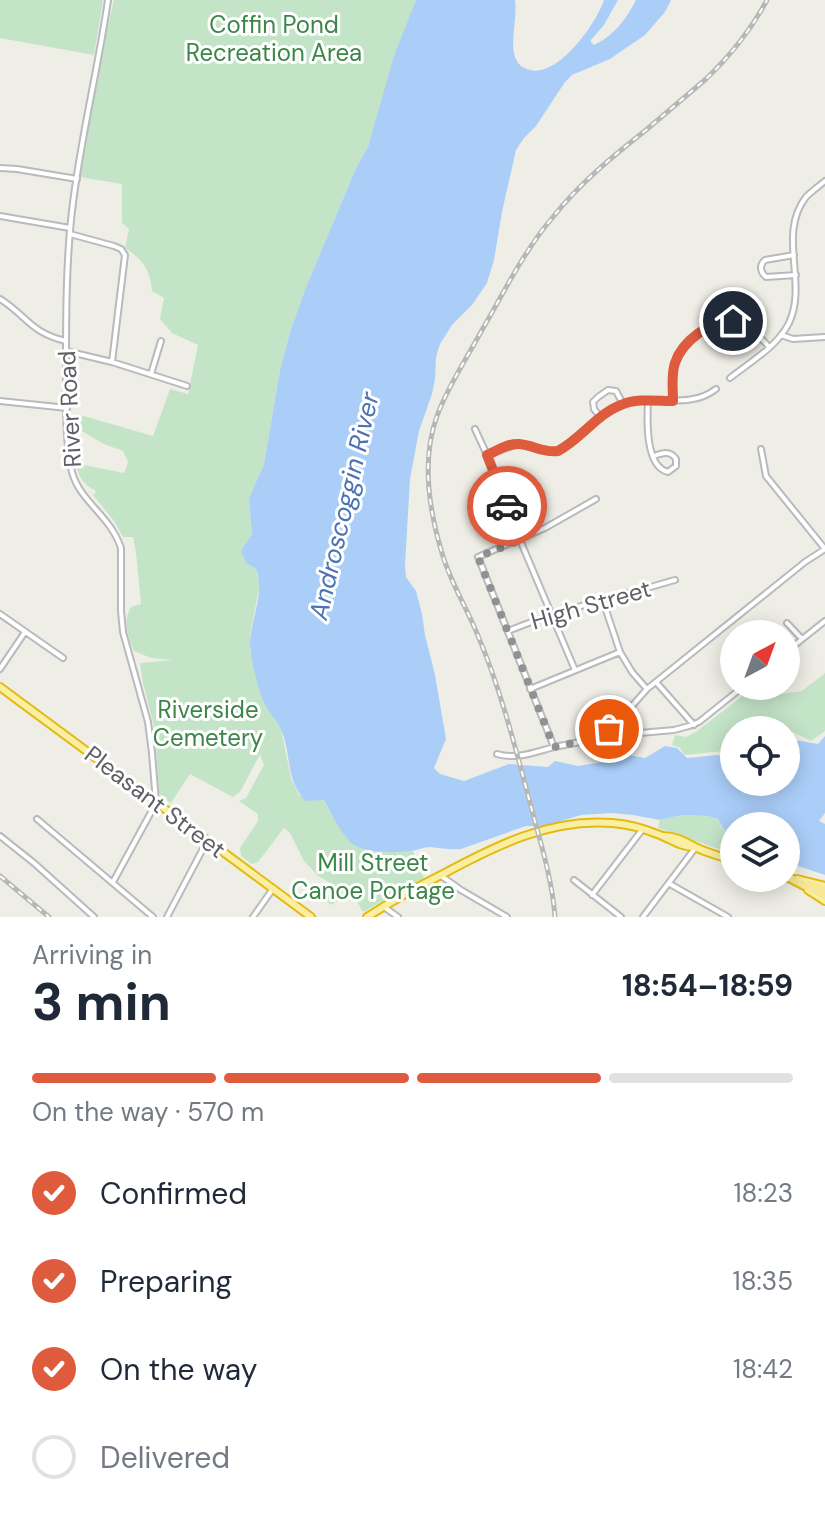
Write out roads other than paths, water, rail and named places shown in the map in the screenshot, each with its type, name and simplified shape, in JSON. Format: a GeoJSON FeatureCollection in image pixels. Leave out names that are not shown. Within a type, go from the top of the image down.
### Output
{"type":"FeatureCollection","features":[{"type":"Feature","properties":{"kind":"highway","name":"Pleasant Street"},"geometry":{"type":"LineString","coordinates":[[0,687],[311,917]]}},
{"type":"Feature","properties":{"kind":"highway"},"geometry":{"type":"LineString","coordinates":[[367,917],[495,847],[548,829],[599,823],[625,824],[686,841],[720,856]]}},
{"type":"Feature","properties":{"kind":"highway"},"geometry":{"type":"LineString","coordinates":[[800,882],[825,893]]}},
{"type":"Feature","properties":{"kind":"street","name":"River Road"},"geometry":{"type":"LineString","coordinates":[[108,0],[70,231],[66,341],[69,454],[75,481],[86,499],[107,521],[121,548],[123,632],[148,722],[156,803]]}},
{"type":"Feature","properties":{"kind":"street"},"geometry":{"type":"LineString","coordinates":[[0,168],[77,179]]}},
{"type":"Feature","properties":{"kind":"street"},"geometry":{"type":"LineString","coordinates":[[730,378],[781,335],[793,312],[796,301],[794,223],[809,194],[825,181]]}},
{"type":"Feature","properties":{"kind":"street"},"geometry":{"type":"LineString","coordinates":[[0,216],[70,231],[121,249],[125,255],[112,362]]}},
{"type":"Feature","properties":{"kind":"street"},"geometry":{"type":"LineString","coordinates":[[794,255],[765,260],[761,270],[766,277],[796,275]]}},
{"type":"Feature","properties":{"kind":"street"},"geometry":{"type":"LineString","coordinates":[[0,299],[39,331],[66,341]]}},
{"type":"Feature","properties":{"kind":"street"},"geometry":{"type":"LineString","coordinates":[[673,401],[675,363],[683,349],[707,327],[722,321],[740,323],[756,332],[769,347]]}},
{"type":"Feature","properties":{"kind":"street"},"geometry":{"type":"LineString","coordinates":[[781,335],[793,339],[825,337]]}},
{"type":"Feature","properties":{"kind":"street"},"geometry":{"type":"LineString","coordinates":[[151,374],[161,341]]}},
{"type":"Feature","properties":{"kind":"street"},"geometry":{"type":"LineString","coordinates":[[66,351],[187,386]]}},
{"type":"Feature","properties":{"kind":"street"},"geometry":{"type":"LineString","coordinates":[[487,455],[514,444],[549,452],[558,451],[623,404],[691,401],[716,389]]}},
{"type":"Feature","properties":{"kind":"street"},"geometry":{"type":"LineString","coordinates":[[601,418],[593,402],[608,390],[616,391],[623,404]]}},
{"type":"Feature","properties":{"kind":"street"},"geometry":{"type":"LineString","coordinates":[[0,401],[67,408]]}},
{"type":"Feature","properties":{"kind":"street"},"geometry":{"type":"LineString","coordinates":[[648,401],[648,438],[654,456],[662,471],[672,471],[676,466],[676,459],[669,453],[654,456]]}},
{"type":"Feature","properties":{"kind":"street"},"geometry":{"type":"LineString","coordinates":[[475,429],[575,670]]}},
{"type":"Feature","properties":{"kind":"street"},"geometry":{"type":"LineString","coordinates":[[593,739],[623,718],[647,689],[825,549],[766,476],[761,449]]}},
{"type":"Feature","properties":{"kind":"street"},"geometry":{"type":"LineString","coordinates":[[556,746],[478,557],[545,528],[596,499]]}},
{"type":"Feature","properties":{"kind":"street","name":"High Street"},"geometry":{"type":"LineString","coordinates":[[508,631],[602,598],[675,580]]}},
{"type":"Feature","properties":{"kind":"street"},"geometry":{"type":"LineString","coordinates":[[602,598],[620,652],[647,689]]}},
{"type":"Feature","properties":{"kind":"street"},"geometry":{"type":"LineString","coordinates":[[0,614],[63,658]]}},
{"type":"Feature","properties":{"kind":"street"},"geometry":{"type":"LineString","coordinates":[[802,639],[825,621]]}},
{"type":"Feature","properties":{"kind":"street"},"geometry":{"type":"LineString","coordinates":[[0,669],[25,632]]}},
{"type":"Feature","properties":{"kind":"street"},"geometry":{"type":"LineString","coordinates":[[530,689],[620,652]]}},
{"type":"Feature","properties":{"kind":"street"},"geometry":{"type":"LineString","coordinates":[[656,682],[694,725]]}},
{"type":"Feature","properties":{"kind":"street"},"geometry":{"type":"LineString","coordinates":[[497,754],[519,756],[593,739],[674,730],[694,725],[726,700]]}},
{"type":"Feature","properties":{"kind":"street"},"geometry":{"type":"LineString","coordinates":[[113,883],[156,803]]}},
{"type":"Feature","properties":{"kind":"street"},"geometry":{"type":"LineString","coordinates":[[37,819],[153,917]]}},
{"type":"Feature","properties":{"kind":"street"},"geometry":{"type":"LineString","coordinates":[[592,895],[642,830]]}},
{"type":"Feature","properties":{"kind":"street"},"geometry":{"type":"LineString","coordinates":[[0,836],[94,917]]}},
{"type":"Feature","properties":{"kind":"street"},"geometry":{"type":"LineString","coordinates":[[167,917],[207,841]]}},
{"type":"Feature","properties":{"kind":"street"},"geometry":{"type":"LineString","coordinates":[[643,917],[696,847]]}},
{"type":"Feature","properties":{"kind":"street"},"geometry":{"type":"LineString","coordinates":[[440,875],[507,917]]}},
{"type":"Feature","properties":{"kind":"street"},"geometry":{"type":"LineString","coordinates":[[574,880],[621,917]]}},
{"type":"Feature","properties":{"kind":"street"},"geometry":{"type":"LineString","coordinates":[[670,884],[728,917]]}},
{"type":"Feature","properties":{"kind":"street"},"geometry":{"type":"LineString","coordinates":[[253,917],[273,889]]}},
{"type":"Feature","properties":{"kind":"street"},"geometry":{"type":"LineString","coordinates":[[384,907],[398,917]]}},
{"type":"Feature","properties":{"kind":"water","name":"Androscoggin River"},"geometry":{"type":"Polygon","coordinates":[[[416,0],[515,0],[514,55],[522,67],[538,70],[550,67],[573,48],[593,23],[604,0],[618,0],[591,40],[594,45],[619,26],[636,0],[671,0],[645,35],[610,59],[572,75],[524,138],[516,150],[487,283],[440,344],[432,394],[419,431],[410,479],[405,565],[406,577],[416,591],[422,614],[446,739],[434,768],[440,774],[464,781],[509,764],[548,767],[555,761],[578,766],[628,755],[645,758],[665,746],[677,748],[687,758],[720,756],[720,796],[800,796],[800,741],[818,744],[825,736],[825,813],[819,821],[825,824],[825,875],[800,867],[800,812],[720,812],[720,823],[707,816],[682,815],[660,820],[611,813],[581,815],[545,826],[526,826],[461,849],[430,847],[391,852],[356,846],[347,838],[324,800],[305,801],[294,784],[282,732],[263,701],[257,681],[250,638],[258,596],[258,576],[241,551],[252,534],[249,498],[264,464],[280,370],[290,332],[356,168],[368,147],[394,56],[416,0]]]}},
{"type":"Feature","properties":{"kind":"railway"},"geometry":{"type":"LineString","coordinates":[[555,917],[545,858],[506,714],[437,537],[430,502],[428,467],[432,433],[452,383],[515,272],[543,230],[597,171],[715,70],[747,32],[767,0]]}},
{"type":"Feature","properties":{"kind":"railway"},"geometry":{"type":"LineString","coordinates":[[0,876],[49,917]]}},
{"type":"Feature","properties":{"kind":"park label","name":"Coffin Pond Recreation Area"},"geometry":{"type":"Point","coordinates":[274,39]}},
{"type":"Feature","properties":{"kind":"park label","name":"Riverside Cemetery"},"geometry":{"type":"Point","coordinates":[208,724]}},
{"type":"Feature","properties":{"kind":"park label","name":"Mill Street Canoe Portage"},"geometry":{"type":"Point","coordinates":[373,877]}}]}
